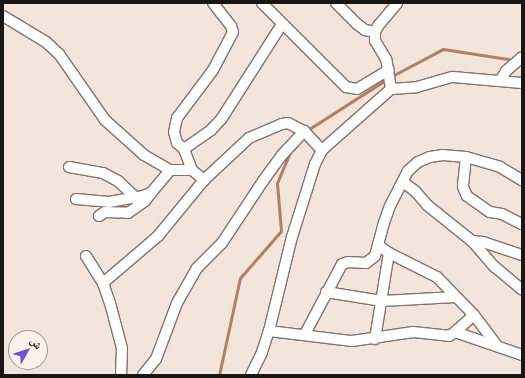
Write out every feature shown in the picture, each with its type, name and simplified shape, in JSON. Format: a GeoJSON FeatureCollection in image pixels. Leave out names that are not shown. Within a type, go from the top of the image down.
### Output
{"type":"FeatureCollection","features":[{"type":"Feature","properties":{"kind":"street"},"geometry":{"type":"LineString","coordinates":[[204,180],[192,170],[184,149],[177,143],[174,132],[177,118],[213,70],[233,32],[212,3]]}},
{"type":"Feature","properties":{"kind":"street"},"geometry":{"type":"LineString","coordinates":[[262,3],[340,81],[350,89],[357,89],[389,70]]}},
{"type":"Feature","properties":{"kind":"street"},"geometry":{"type":"LineString","coordinates":[[336,3],[365,30],[375,32]]}},
{"type":"Feature","properties":{"kind":"street"},"geometry":{"type":"LineString","coordinates":[[391,88],[386,59],[375,41],[375,32],[378,26],[397,3]]}},
{"type":"Feature","properties":{"kind":"street"},"geometry":{"type":"LineString","coordinates":[[3,16],[46,42],[59,54],[106,120],[115,130],[144,155],[170,170],[192,170]]}},
{"type":"Feature","properties":{"kind":"street"},"geometry":{"type":"LineString","coordinates":[[184,149],[211,130],[222,118],[282,24]]}},
{"type":"Feature","properties":{"kind":"street"},"geometry":{"type":"LineString","coordinates":[[500,81],[506,70],[522,56]]}},
{"type":"Feature","properties":{"kind":"street"},"geometry":{"type":"LineString","coordinates":[[251,375],[262,352],[269,331],[292,237],[315,164],[322,150],[391,88],[417,87],[453,77],[522,83]]}},
{"type":"Feature","properties":{"kind":"street"},"geometry":{"type":"LineString","coordinates":[[103,283],[158,236],[204,180],[249,138],[282,124],[288,123],[304,131],[322,150]]}},
{"type":"Feature","properties":{"kind":"street"},"geometry":{"type":"LineString","coordinates":[[143,375],[156,359],[177,303],[196,268],[222,243],[282,155],[304,131]]}},
{"type":"Feature","properties":{"kind":"street"},"geometry":{"type":"LineString","coordinates":[[305,334],[342,264],[348,262],[366,263],[372,261],[375,256],[384,222],[408,171],[418,162],[424,159],[443,155],[466,157],[500,166],[522,180]]}},
{"type":"Feature","properties":{"kind":"street"},"geometry":{"type":"LineString","coordinates":[[466,157],[463,187],[467,196],[490,212],[502,214],[522,224]]}},
{"type":"Feature","properties":{"kind":"street"},"geometry":{"type":"LineString","coordinates":[[69,167],[103,173],[118,181],[136,198]]}},
{"type":"Feature","properties":{"kind":"street"},"geometry":{"type":"LineString","coordinates":[[99,216],[105,212],[128,212],[145,202],[151,192],[170,170]]}},
{"type":"Feature","properties":{"kind":"street"},"geometry":{"type":"LineString","coordinates":[[403,182],[415,191],[427,205],[472,241],[495,267],[522,290]]}},
{"type":"Feature","properties":{"kind":"street"},"geometry":{"type":"LineString","coordinates":[[76,200],[109,202],[136,198],[151,192]]}},
{"type":"Feature","properties":{"kind":"street"},"geometry":{"type":"LineString","coordinates":[[472,241],[483,242],[522,255]]}},
{"type":"Feature","properties":{"kind":"street"},"geometry":{"type":"LineString","coordinates":[[378,245],[390,253],[437,277],[474,315],[497,346]]}},
{"type":"Feature","properties":{"kind":"street"},"geometry":{"type":"LineString","coordinates":[[375,339],[390,253]]}},
{"type":"Feature","properties":{"kind":"street"},"geometry":{"type":"LineString","coordinates":[[86,256],[103,283],[122,348],[121,375]]}},
{"type":"Feature","properties":{"kind":"street"},"geometry":{"type":"LineString","coordinates":[[326,292],[382,301],[456,297]]}},
{"type":"Feature","properties":{"kind":"street"},"geometry":{"type":"LineString","coordinates":[[269,331],[305,334],[329,340],[352,342],[413,332],[449,336],[456,332],[474,315]]}},
{"type":"Feature","properties":{"kind":"street"},"geometry":{"type":"LineString","coordinates":[[456,332],[522,355]]}},
{"type":"Feature","properties":{"kind":"waterway"},"geometry":{"type":"LineString","coordinates":[[392,76],[443,49],[514,60]]}},
{"type":"Feature","properties":{"kind":"waterway"},"geometry":{"type":"LineString","coordinates":[[306,131],[387,79]]}},
{"type":"Feature","properties":{"kind":"waterway"},"geometry":{"type":"LineString","coordinates":[[219,375],[240,278],[281,231],[277,183],[290,152]]}}]}
